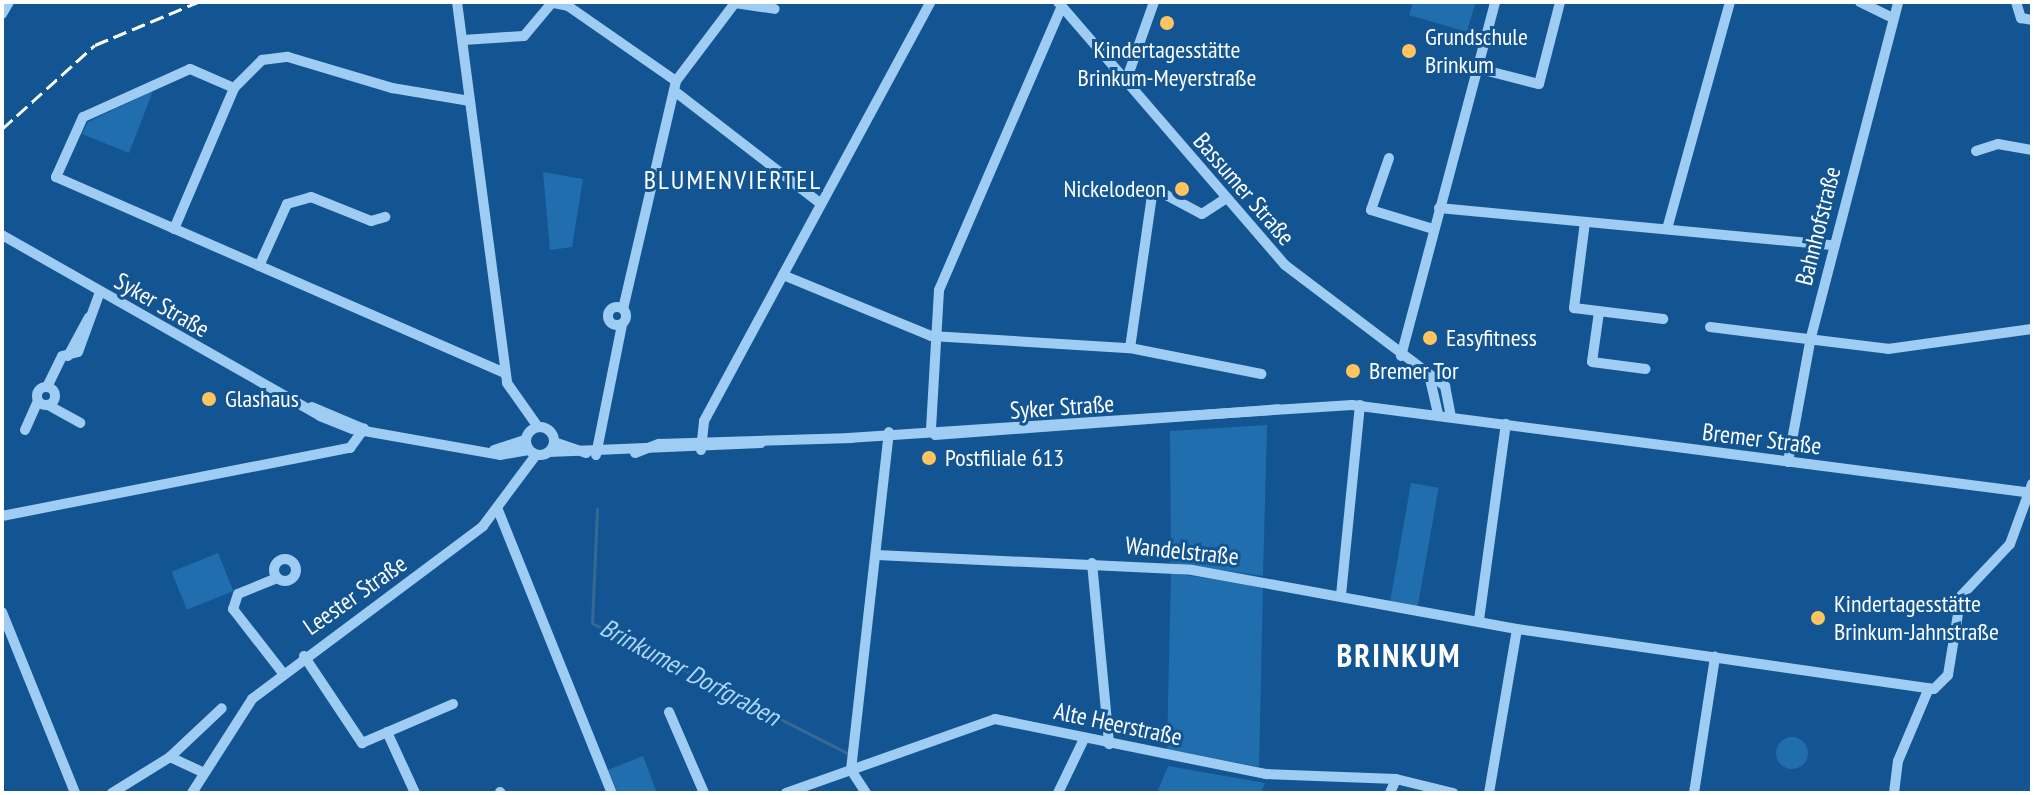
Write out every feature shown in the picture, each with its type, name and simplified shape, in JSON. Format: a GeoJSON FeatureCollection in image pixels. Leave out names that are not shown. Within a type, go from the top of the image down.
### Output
{"type":"FeatureCollection","features":[{"type":"Feature","properties":{"kind":"street"},"geometry":{"type":"LineString","coordinates":[[2,14],[9,2]]}},
{"type":"Feature","properties":{"kind":"street"},"geometry":{"type":"LineString","coordinates":[[457,2],[505,373],[552,447]]}},
{"type":"Feature","properties":{"kind":"street"},"geometry":{"type":"LineString","coordinates":[[701,446],[704,421],[931,2]]}},
{"type":"Feature","properties":{"kind":"street"},"geometry":{"type":"LineString","coordinates":[[1126,81],[1154,2]]}},
{"type":"Feature","properties":{"kind":"street"},"geometry":{"type":"LineString","coordinates":[[1401,356],[1495,2]]}},
{"type":"Feature","properties":{"kind":"street"},"geometry":{"type":"LineString","coordinates":[[1476,68],[1539,84],[1560,2]]}},
{"type":"Feature","properties":{"kind":"street"},"geometry":{"type":"LineString","coordinates":[[1667,229],[1730,2]]}},
{"type":"Feature","properties":{"kind":"street"},"geometry":{"type":"LineString","coordinates":[[1860,2],[1893,18]]}},
{"type":"Feature","properties":{"kind":"street","name":"Bahnhofstraße"},"geometry":{"type":"LineString","coordinates":[[1788,462],[1811,337],[1898,2]]}},
{"type":"Feature","properties":{"kind":"street"},"geometry":{"type":"LineString","coordinates":[[2016,2],[2021,18],[2032,20]]}},
{"type":"Feature","properties":{"kind":"street"},"geometry":{"type":"LineString","coordinates":[[463,40],[524,36],[550,4],[562,3],[676,81]]}},
{"type":"Feature","properties":{"kind":"street"},"geometry":{"type":"LineString","coordinates":[[596,455],[622,325],[611,323],[608,314],[623,309],[677,93],[676,81],[735,3],[775,9]]}},
{"type":"Feature","properties":{"kind":"street"},"geometry":{"type":"LineString","coordinates":[[931,429],[931,336],[947,268],[1060,4]]}},
{"type":"Feature","properties":{"kind":"street","name":"Bassumer Straße"},"geometry":{"type":"LineString","coordinates":[[1060,4],[1225,199],[1296,275],[1448,391],[1451,416]]}},
{"type":"Feature","properties":{"kind":"street"},"geometry":{"type":"LineString","coordinates":[[174,229],[234,88],[248,67],[277,55],[470,101]]}},
{"type":"Feature","properties":{"kind":"street"},"geometry":{"type":"LineString","coordinates":[[234,88],[190,69],[83,117],[56,177],[505,373]]}},
{"type":"Feature","properties":{"kind":"street"},"geometry":{"type":"LineString","coordinates":[[677,93],[821,204]]}},
{"type":"Feature","properties":{"kind":"street"},"geometry":{"type":"LineString","coordinates":[[1976,151],[1998,144],[2032,150]]}},
{"type":"Feature","properties":{"kind":"street"},"geometry":{"type":"LineString","coordinates":[[1389,158],[1371,210],[1433,229]]}},
{"type":"Feature","properties":{"kind":"street"},"geometry":{"type":"LineString","coordinates":[[1130,348],[1153,188],[1202,214],[1225,199]]}},
{"type":"Feature","properties":{"kind":"street"},"geometry":{"type":"LineString","coordinates":[[259,266],[287,204],[311,197],[371,221],[385,217]]}},
{"type":"Feature","properties":{"kind":"street"},"geometry":{"type":"LineString","coordinates":[[1439,208],[1834,245]]}},
{"type":"Feature","properties":{"kind":"street"},"geometry":{"type":"LineString","coordinates":[[1585,222],[1574,308],[1663,319]]}},
{"type":"Feature","properties":{"kind":"street","name":"Syker Straße"},"geometry":{"type":"LineString","coordinates":[[2,235],[303,405],[364,429],[484,451],[552,447],[596,455],[635,453],[767,441],[1279,409]]}},
{"type":"Feature","properties":{"kind":"street"},"geometry":{"type":"LineString","coordinates":[[783,275],[931,336],[1130,348],[1261,374]]}},
{"type":"Feature","properties":{"kind":"street"},"geometry":{"type":"LineString","coordinates":[[25,430],[43,403],[56,396],[47,387],[68,356],[100,292]]}},
{"type":"Feature","properties":{"kind":"street"},"geometry":{"type":"LineString","coordinates":[[1599,312],[1592,362],[1646,369]]}},
{"type":"Feature","properties":{"kind":"street"},"geometry":{"type":"LineString","coordinates":[[1710,327],[1811,337],[1888,349],[2032,329]]}},
{"type":"Feature","properties":{"kind":"street"},"geometry":{"type":"LineString","coordinates":[[1426,375],[1438,393],[1438,415]]}},
{"type":"Feature","properties":{"kind":"street"},"geometry":{"type":"LineString","coordinates":[[43,403],[80,423]]}},
{"type":"Feature","properties":{"kind":"street"},"geometry":{"type":"LineString","coordinates":[[1341,595],[1360,405]]}},
{"type":"Feature","properties":{"kind":"street","name":"Syker Straße"},"geometry":{"type":"LineString","coordinates":[[889,435],[931,429],[1360,405],[1451,416]]}},
{"type":"Feature","properties":{"kind":"street","name":"Bremer Straße"},"geometry":{"type":"LineString","coordinates":[[1451,416],[1788,462],[2031,490]]}},
{"type":"Feature","properties":{"kind":"street"},"geometry":{"type":"LineString","coordinates":[[1479,620],[1506,424]]}},
{"type":"Feature","properties":{"kind":"street","name":"Leester Straße"},"geometry":{"type":"LineString","coordinates":[[192,793],[240,711],[282,672],[498,510],[538,427]]}},
{"type":"Feature","properties":{"kind":"street"},"geometry":{"type":"LineString","coordinates":[[2,516],[350,448],[364,429]]}},
{"type":"Feature","properties":{"kind":"street"},"geometry":{"type":"LineString","coordinates":[[866,793],[851,770],[889,435]]}},
{"type":"Feature","properties":{"kind":"street"},"geometry":{"type":"LineString","coordinates":[[1894,793],[1898,761],[1929,688],[1946,682],[1961,596],[2010,544],[2031,490]]}},
{"type":"Feature","properties":{"kind":"street"},"geometry":{"type":"LineString","coordinates":[[498,510],[612,793]]}},
{"type":"Feature","properties":{"kind":"street","name":"Wandelstraße"},"geometry":{"type":"LineString","coordinates":[[877,555],[1192,570],[1517,629],[1929,688]]}},
{"type":"Feature","properties":{"kind":"street"},"geometry":{"type":"LineString","coordinates":[[1092,563],[1109,744]]}},
{"type":"Feature","properties":{"kind":"street"},"geometry":{"type":"LineString","coordinates":[[277,578],[238,594],[233,609],[282,672]]}},
{"type":"Feature","properties":{"kind":"street"},"geometry":{"type":"LineString","coordinates":[[2,612],[75,793]]}},
{"type":"Feature","properties":{"kind":"street"},"geometry":{"type":"LineString","coordinates":[[1489,793],[1517,629]]}},
{"type":"Feature","properties":{"kind":"street"},"geometry":{"type":"LineString","coordinates":[[304,656],[362,743],[453,704]]}},
{"type":"Feature","properties":{"kind":"street"},"geometry":{"type":"LineString","coordinates":[[1694,793],[1715,657]]}},
{"type":"Feature","properties":{"kind":"street"},"geometry":{"type":"LineString","coordinates":[[112,793],[170,757],[222,708]]}},
{"type":"Feature","properties":{"kind":"street"},"geometry":{"type":"LineString","coordinates":[[669,712],[704,793]]}},
{"type":"Feature","properties":{"kind":"street","name":"Alte Heerstraße"},"geometry":{"type":"LineString","coordinates":[[786,793],[995,719],[1274,775],[1396,779],[1453,793]]}},
{"type":"Feature","properties":{"kind":"street"},"geometry":{"type":"LineString","coordinates":[[387,732],[415,793]]}},
{"type":"Feature","properties":{"kind":"street"},"geometry":{"type":"LineString","coordinates":[[1058,793],[1084,739]]}},
{"type":"Feature","properties":{"kind":"street"},"geometry":{"type":"LineString","coordinates":[[170,757],[202,772]]}},
{"type":"Feature","properties":{"kind":"street"},"geometry":{"type":"LineString","coordinates":[[1390,793],[1396,779]]}},
{"type":"Feature","properties":{"kind":"shaded area"},"geometry":{"type":"Polygon","coordinates":[[[1413,2],[1475,4],[1467,32],[1409,15],[1413,2]]]}},
{"type":"Feature","properties":{"kind":"shaded area"},"geometry":{"type":"Polygon","coordinates":[[[153,91],[129,153],[82,134],[88,122],[153,91]]]}},
{"type":"Feature","properties":{"kind":"shaded area"},"geometry":{"type":"Polygon","coordinates":[[[543,172],[583,179],[572,247],[550,250],[543,172]]]}},
{"type":"Feature","properties":{"kind":"shaded area"},"geometry":{"type":"Polygon","coordinates":[[[1267,425],[1263,576],[1171,563],[1170,431],[1267,425]]]}},
{"type":"Feature","properties":{"kind":"shaded area"},"geometry":{"type":"Polygon","coordinates":[[[1411,483],[1439,488],[1418,606],[1390,601],[1411,483]]]}},
{"type":"Feature","properties":{"kind":"shaded area"},"geometry":{"type":"Polygon","coordinates":[[[218,553],[233,591],[187,610],[172,572],[218,553]]]}},
{"type":"Feature","properties":{"kind":"shaded area"},"geometry":{"type":"Polygon","coordinates":[[[1171,573],[1263,586],[1259,767],[1167,749],[1171,573]]]}},
{"type":"Feature","properties":{"kind":"shaded area"},"geometry":{"type":"Polygon","coordinates":[[[1792,737],[1803,742],[1808,753],[1803,764],[1792,769],[1781,764],[1776,753],[1781,742],[1792,737]]]}},
{"type":"Feature","properties":{"kind":"shaded area"},"geometry":{"type":"Polygon","coordinates":[[[643,756],[657,793],[618,793],[608,770],[643,756]]]}},
{"type":"Feature","properties":{"kind":"shaded area"},"geometry":{"type":"Polygon","coordinates":[[[1168,766],[1265,783],[1261,793],[1157,793],[1168,766]]]}},
{"type":"Feature","properties":{"kind":"waterway","name":"Brinkumer Dorfgraben"},"geometry":{"type":"LineString","coordinates":[[597,509],[592,623],[847,753]]}},
{"type":"Feature","properties":{"kind":"railway"},"geometry":{"type":"LineString","coordinates":[[2,129],[95,45],[198,2]]}},
{"type":"Feature","properties":{"kind":"place","name":"Kindertagesstätte Brinkum-Meyerstraße"},"geometry":{"type":"Point","coordinates":[1167,23]}},
{"type":"Feature","properties":{"kind":"place","name":"Grundschule Brinkum"},"geometry":{"type":"Point","coordinates":[1409,51]}},
{"type":"Feature","properties":{"kind":"place","name":"Nickelodeon"},"geometry":{"type":"Point","coordinates":[1182,189]}},
{"type":"Feature","properties":{"kind":"place","name":"Easyfitness"},"geometry":{"type":"Point","coordinates":[1430,338]}},
{"type":"Feature","properties":{"kind":"place","name":"Bremer Tor"},"geometry":{"type":"Point","coordinates":[1353,371]}},
{"type":"Feature","properties":{"kind":"place","name":"Glashaus"},"geometry":{"type":"Point","coordinates":[209,399]}},
{"type":"Feature","properties":{"kind":"place","name":"Postfiliale 613"},"geometry":{"type":"Point","coordinates":[929,458]}},
{"type":"Feature","properties":{"kind":"place","name":"Kindertagesstätte Brinkum-Jahnstraße"},"geometry":{"type":"Point","coordinates":[1818,618]}},
{"type":"Feature","properties":{"kind":"district","name":"BLUMENVIERTEL"},"geometry":{"type":"Point","coordinates":[733,180]}},
{"type":"Feature","properties":{"kind":"district","name":"BRINKUM"},"geometry":{"type":"Point","coordinates":[1399,655]}}]}
